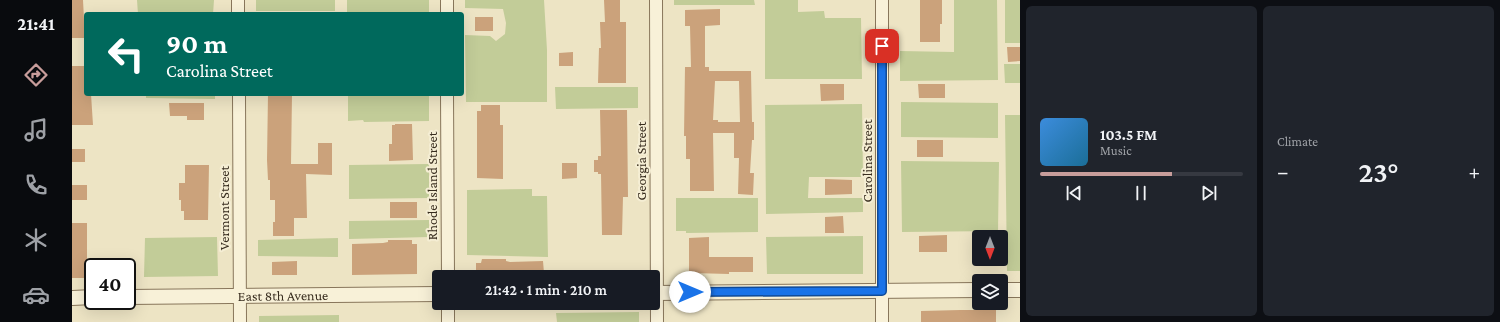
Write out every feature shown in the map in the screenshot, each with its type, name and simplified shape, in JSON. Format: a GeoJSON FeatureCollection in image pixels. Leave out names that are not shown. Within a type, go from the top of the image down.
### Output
{"type":"FeatureCollection","features":[{"type":"Feature","properties":{"kind":"street"},"geometry":{"type":"LineString","coordinates":[[238,0],[238,12]]}},
{"type":"Feature","properties":{"kind":"street"},"geometry":{"type":"LineString","coordinates":[[447,0],[447,12]]}},
{"type":"Feature","properties":{"kind":"street","name":"Georgia Street"},"geometry":{"type":"LineString","coordinates":[[655,270],[656,0]]}},
{"type":"Feature","properties":{"kind":"street","name":"Carolina Street"},"geometry":{"type":"LineString","coordinates":[[882,0],[882,322]]}},
{"type":"Feature","properties":{"kind":"street","name":"Vermont Street"},"geometry":{"type":"LineString","coordinates":[[239,96],[240,322]]}},
{"type":"Feature","properties":{"kind":"street","name":"Rhode Island Street"},"geometry":{"type":"LineString","coordinates":[[447,96],[448,270]]}},
{"type":"Feature","properties":{"kind":"street"},"geometry":{"type":"LineString","coordinates":[[660,292],[972,290]]}},
{"type":"Feature","properties":{"kind":"street"},"geometry":{"type":"LineString","coordinates":[[1008,290],[1020,290]]}},
{"type":"Feature","properties":{"kind":"street","name":"East 8th Avenue"},"geometry":{"type":"LineString","coordinates":[[136,297],[432,294]]}},
{"type":"Feature","properties":{"kind":"street"},"geometry":{"type":"LineString","coordinates":[[72,298],[84,297]]}},
{"type":"Feature","properties":{"kind":"street"},"geometry":{"type":"LineString","coordinates":[[448,310],[448,322]]}},
{"type":"Feature","properties":{"kind":"street","name":"Georgia Street"},"geometry":{"type":"LineString","coordinates":[[656,310],[657,322]]}},
{"type":"Feature","properties":{"kind":"green space"},"geometry":{"type":"Polygon","coordinates":[[[137,0],[214,0],[213,12],[138,12],[137,0]]]}},
{"type":"Feature","properties":{"kind":"green space"},"geometry":{"type":"Polygon","coordinates":[[[256,0],[335,0],[335,11],[256,11],[256,0]]]}},
{"type":"Feature","properties":{"kind":"green space"},"geometry":{"type":"Polygon","coordinates":[[[347,0],[429,0],[429,12],[347,12],[347,0]]]}},
{"type":"Feature","properties":{"kind":"green space"},"geometry":{"type":"Polygon","coordinates":[[[465,0],[544,0],[547,50],[547,102],[466,102],[465,35],[490,36],[496,41],[505,34],[506,23],[503,9],[465,8],[465,0]]]}},
{"type":"Feature","properties":{"kind":"green space"},"geometry":{"type":"Polygon","coordinates":[[[674,0],[754,0],[755,5],[674,5],[674,0]]]}},
{"type":"Feature","properties":{"kind":"green space"},"geometry":{"type":"Polygon","coordinates":[[[765,0],[798,0],[798,12],[824,11],[825,18],[861,18],[862,79],[765,79],[765,0]]]}},
{"type":"Feature","properties":{"kind":"green space"},"geometry":{"type":"Polygon","coordinates":[[[954,0],[997,0],[998,80],[900,81],[900,51],[954,52],[954,0]]]}},
{"type":"Feature","properties":{"kind":"green space"},"geometry":{"type":"Polygon","coordinates":[[[1005,0],[1020,0],[1020,43],[1005,43],[1005,0]]]}},
{"type":"Feature","properties":{"kind":"green space"},"geometry":{"type":"Polygon","coordinates":[[[1004,64],[1020,64],[1020,83],[1005,83],[1004,64]]]}},
{"type":"Feature","properties":{"kind":"green space"},"geometry":{"type":"Polygon","coordinates":[[[555,87],[638,87],[638,108],[556,109],[555,87]]]}},
{"type":"Feature","properties":{"kind":"green space"},"geometry":{"type":"Polygon","coordinates":[[[146,96],[215,96],[215,99],[146,98],[146,96]]]}},
{"type":"Feature","properties":{"kind":"green space"},"geometry":{"type":"Polygon","coordinates":[[[348,96],[429,96],[429,121],[348,121],[348,96]]]}},
{"type":"Feature","properties":{"kind":"green space"},"geometry":{"type":"Polygon","coordinates":[[[901,102],[998,103],[998,138],[901,137],[901,102]]]}},
{"type":"Feature","properties":{"kind":"green space"},"geometry":{"type":"Polygon","coordinates":[[[862,104],[863,177],[809,177],[808,198],[863,198],[863,212],[766,214],[765,105],[862,104]]]}},
{"type":"Feature","properties":{"kind":"green space"},"geometry":{"type":"Polygon","coordinates":[[[1005,115],[1020,115],[1020,271],[1007,271],[1008,230],[1006,230],[1005,115]]]}},
{"type":"Feature","properties":{"kind":"green space"},"geometry":{"type":"Polygon","coordinates":[[[901,161],[999,162],[998,230],[902,232],[901,161]]]}},
{"type":"Feature","properties":{"kind":"green space"},"geometry":{"type":"Polygon","coordinates":[[[429,164],[429,198],[349,199],[349,165],[429,164]]]}},
{"type":"Feature","properties":{"kind":"green space"},"geometry":{"type":"Polygon","coordinates":[[[532,189],[532,196],[547,196],[548,257],[467,255],[467,190],[532,189]]]}},
{"type":"Feature","properties":{"kind":"green space"},"geometry":{"type":"Polygon","coordinates":[[[676,198],[758,198],[758,232],[686,233],[686,231],[676,231],[676,198]]]}},
{"type":"Feature","properties":{"kind":"green space"},"geometry":{"type":"Polygon","coordinates":[[[429,220],[429,237],[349,239],[349,221],[429,220]]]}},
{"type":"Feature","properties":{"kind":"green space"},"geometry":{"type":"Polygon","coordinates":[[[863,236],[863,274],[767,274],[766,237],[863,236]]]}},
{"type":"Feature","properties":{"kind":"green space"},"geometry":{"type":"Polygon","coordinates":[[[217,237],[218,276],[144,277],[145,238],[217,237]]]}},
{"type":"Feature","properties":{"kind":"green space"},"geometry":{"type":"Polygon","coordinates":[[[338,238],[338,257],[258,256],[258,240],[338,238]]]}},
{"type":"Feature","properties":{"kind":"green space"},"geometry":{"type":"Polygon","coordinates":[[[639,312],[639,322],[557,322],[556,313],[639,312]]]}},
{"type":"Feature","properties":{"kind":"green space"},"geometry":{"type":"Polygon","coordinates":[[[339,315],[339,322],[259,322],[259,316],[339,315]]]}},
{"type":"Feature","properties":{"kind":"building"},"geometry":{"type":"Polygon","coordinates":[[[72,0],[83,0],[84,38],[72,38],[72,0]]]}},
{"type":"Feature","properties":{"kind":"building"},"geometry":{"type":"Polygon","coordinates":[[[604,0],[620,0],[620,22],[626,22],[626,83],[598,83],[599,48],[601,48],[600,22],[605,22],[604,0]]]}},
{"type":"Feature","properties":{"kind":"building"},"geometry":{"type":"Polygon","coordinates":[[[920,0],[942,0],[940,42],[920,42],[920,0]]]}},
{"type":"Feature","properties":{"kind":"building"},"geometry":{"type":"Polygon","coordinates":[[[720,9],[720,25],[705,26],[705,67],[709,67],[709,71],[751,71],[752,122],[754,122],[754,140],[752,140],[750,173],[754,173],[753,195],[738,194],[739,158],[734,158],[734,133],[713,133],[714,191],[690,191],[690,159],[686,159],[686,136],[684,136],[685,67],[691,67],[690,26],[685,26],[685,10],[720,9]],[[715,81],[713,120],[718,120],[718,122],[740,122],[739,81],[715,81]]]}},
{"type":"Feature","properties":{"kind":"building"},"geometry":{"type":"Polygon","coordinates":[[[475,17],[493,17],[493,31],[475,31],[475,17]]]}},
{"type":"Feature","properties":{"kind":"building"},"geometry":{"type":"Polygon","coordinates":[[[1007,47],[1020,47],[1020,61],[1008,62],[1007,47]]]}},
{"type":"Feature","properties":{"kind":"building"},"geometry":{"type":"Polygon","coordinates":[[[573,52],[573,66],[559,66],[559,53],[573,52]]]}},
{"type":"Feature","properties":{"kind":"building"},"geometry":{"type":"Polygon","coordinates":[[[72,66],[84,66],[84,96],[91,96],[93,125],[72,125],[72,66]]]}},
{"type":"Feature","properties":{"kind":"building"},"geometry":{"type":"Polygon","coordinates":[[[820,84],[844,84],[844,100],[821,101],[820,84]]]}},
{"type":"Feature","properties":{"kind":"building"},"geometry":{"type":"Polygon","coordinates":[[[918,84],[945,84],[945,98],[919,98],[918,84]]]}},
{"type":"Feature","properties":{"kind":"building"},"geometry":{"type":"Polygon","coordinates":[[[268,96],[292,96],[291,164],[318,164],[318,143],[332,143],[332,175],[306,174],[307,218],[294,218],[294,236],[273,236],[273,222],[275,222],[275,200],[270,200],[270,180],[268,180],[268,96]]]}},
{"type":"Feature","properties":{"kind":"building"},"geometry":{"type":"Polygon","coordinates":[[[169,103],[204,103],[204,120],[187,120],[187,116],[170,116],[169,103]]]}},
{"type":"Feature","properties":{"kind":"building"},"geometry":{"type":"Polygon","coordinates":[[[481,105],[500,105],[500,125],[503,125],[503,179],[477,178],[477,111],[481,111],[481,105]]]}},
{"type":"Feature","properties":{"kind":"building"},"geometry":{"type":"Polygon","coordinates":[[[600,110],[627,110],[628,197],[623,197],[622,235],[602,235],[601,174],[594,172],[594,160],[598,160],[598,156],[601,156],[600,110]]]}},
{"type":"Feature","properties":{"kind":"building"},"geometry":{"type":"Polygon","coordinates":[[[412,124],[413,160],[389,161],[389,144],[392,144],[392,125],[412,124]]]}},
{"type":"Feature","properties":{"kind":"building"},"geometry":{"type":"Polygon","coordinates":[[[917,140],[943,140],[943,157],[917,157],[917,140]]]}},
{"type":"Feature","properties":{"kind":"building"},"geometry":{"type":"Polygon","coordinates":[[[72,149],[85,149],[85,162],[72,162],[72,149]]]}},
{"type":"Feature","properties":{"kind":"building"},"geometry":{"type":"Polygon","coordinates":[[[562,163],[577,163],[577,178],[562,179],[562,163]]]}},
{"type":"Feature","properties":{"kind":"building"},"geometry":{"type":"Polygon","coordinates":[[[185,165],[209,165],[208,220],[184,220],[184,211],[181,211],[181,200],[179,200],[179,183],[185,183],[185,165]]]}},
{"type":"Feature","properties":{"kind":"building"},"geometry":{"type":"Polygon","coordinates":[[[825,179],[852,180],[852,194],[825,195],[825,179]]]}},
{"type":"Feature","properties":{"kind":"building"},"geometry":{"type":"Polygon","coordinates":[[[72,185],[87,185],[87,200],[72,200],[72,185]]]}},
{"type":"Feature","properties":{"kind":"building"},"geometry":{"type":"Polygon","coordinates":[[[390,202],[417,202],[417,218],[390,218],[390,202]]]}},
{"type":"Feature","properties":{"kind":"building"},"geometry":{"type":"Polygon","coordinates":[[[843,216],[844,233],[825,233],[825,217],[843,216]]]}},
{"type":"Feature","properties":{"kind":"building"},"geometry":{"type":"Polygon","coordinates":[[[72,223],[87,223],[87,258],[84,258],[84,278],[72,278],[72,223]]]}},
{"type":"Feature","properties":{"kind":"building"},"geometry":{"type":"Polygon","coordinates":[[[947,235],[947,252],[919,252],[919,236],[947,235]]]}},
{"type":"Feature","properties":{"kind":"building"},"geometry":{"type":"Polygon","coordinates":[[[709,237],[709,257],[753,257],[753,272],[729,272],[729,274],[692,273],[692,271],[689,271],[689,238],[709,237]]]}},
{"type":"Feature","properties":{"kind":"building"},"geometry":{"type":"Polygon","coordinates":[[[388,240],[412,240],[412,244],[417,244],[417,274],[352,275],[352,244],[383,243],[388,242],[388,240]]]}},
{"type":"Feature","properties":{"kind":"building"},"geometry":{"type":"Polygon","coordinates":[[[482,259],[506,259],[506,261],[510,262],[543,261],[544,270],[476,270],[476,263],[481,263],[482,259]]]}},
{"type":"Feature","properties":{"kind":"building"},"geometry":{"type":"Polygon","coordinates":[[[297,261],[297,275],[272,275],[272,262],[297,261]]]}},
{"type":"Feature","properties":{"kind":"building"},"geometry":{"type":"Polygon","coordinates":[[[996,310],[996,322],[921,322],[921,311],[996,310]]]}},
{"type":"Feature","properties":{"kind":"route"},"geometry":{"type":"LineString","coordinates":[[690,292],[882,291],[882,46]]}}]}
